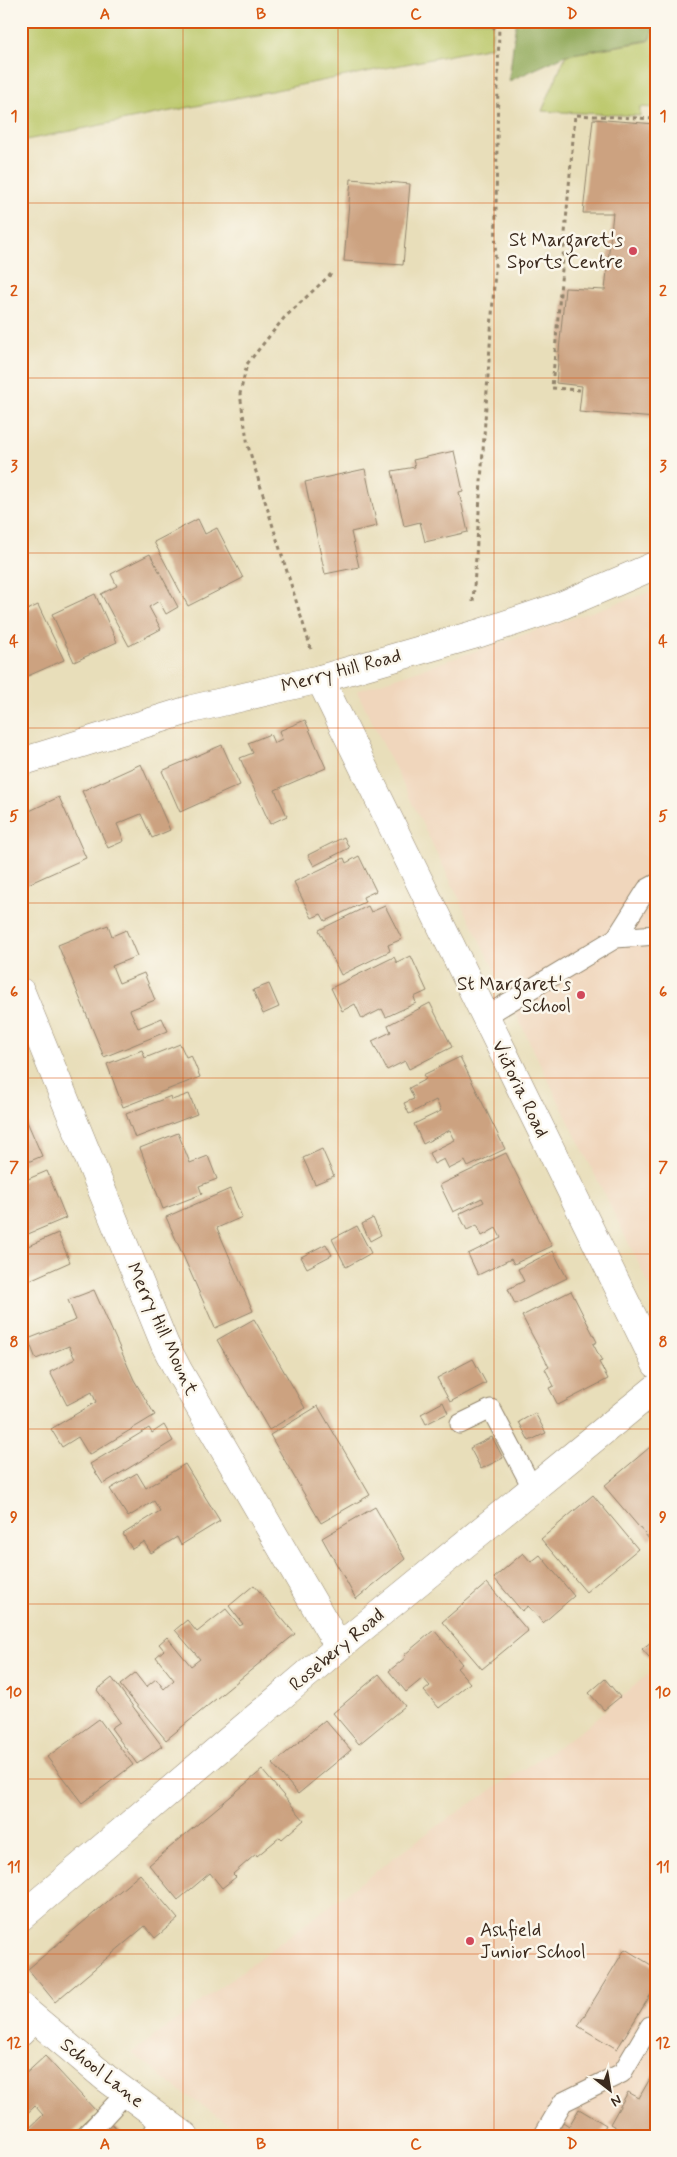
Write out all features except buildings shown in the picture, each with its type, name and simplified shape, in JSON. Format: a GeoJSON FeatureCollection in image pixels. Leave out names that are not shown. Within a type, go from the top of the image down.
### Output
{"type":"FeatureCollection","features":[{"type":"Feature","properties":{"kind":"street","name":"Merry Hill Road"},"geometry":{"type":"LineString","coordinates":[[21,762],[192,709],[320,679],[480,633],[558,607],[656,565]]}},
{"type":"Feature","properties":{"kind":"street","name":"Victoria Road"},"geometry":{"type":"LineString","coordinates":[[320,679],[484,1017],[656,1364]]}},
{"type":"Feature","properties":{"kind":"street","name":"Merry Hill Mount"},"geometry":{"type":"LineString","coordinates":[[21,992],[165,1345],[340,1647]]}},
{"type":"Feature","properties":{"kind":"street","name":"Rosebery Road"},"geometry":{"type":"LineString","coordinates":[[21,1917],[340,1647],[656,1388]]}},
{"type":"Feature","properties":{"kind":"street","name":"School Lane"},"geometry":{"type":"LineString","coordinates":[[25,2019],[126,2093],[156,2127],[184,2136]]}},
{"type":"Feature","properties":{"kind":"lane"},"geometry":{"type":"LineString","coordinates":[[616,938],[647,888],[656,884]]}},
{"type":"Feature","properties":{"kind":"lane"},"geometry":{"type":"LineString","coordinates":[[484,1017],[616,938],[656,935]]}},
{"type":"Feature","properties":{"kind":"lane"},"geometry":{"type":"LineString","coordinates":[[460,1424],[491,1409],[533,1489]]}},
{"type":"Feature","properties":{"kind":"lane"},"geometry":{"type":"LineString","coordinates":[[543,2136],[564,2102],[622,2073],[650,2026]]}},
{"type":"Feature","properties":{"kind":"lane"},"geometry":{"type":"LineString","coordinates":[[86,2136],[126,2093]]}},
{"type":"Feature","properties":{"kind":"path"},"geometry":{"type":"LineString","coordinates":[[486,21],[498,30]]}},
{"type":"Feature","properties":{"kind":"path"},"geometry":{"type":"LineString","coordinates":[[480,633],[472,596],[495,270],[499,21]]}},
{"type":"Feature","properties":{"kind":"path"},"geometry":{"type":"LineString","coordinates":[[580,390],[552,388],[575,115],[656,120]]}},
{"type":"Feature","properties":{"kind":"path"},"geometry":{"type":"LineString","coordinates":[[320,679],[248,446],[240,394],[247,364],[284,318],[331,274]]}},
{"type":"Feature","properties":{"kind":"shaded area","name":"St Margaret's School"},"geometry":{"type":"Polygon","coordinates":[[[656,590],[656,1299],[357,691],[656,590]]]}},
{"type":"Feature","properties":{"kind":"shaded area","name":"Ashfield Junior School"},"geometry":{"type":"Polygon","coordinates":[[[656,1667],[656,2136],[248,2136],[180,2091],[132,2053],[434,1828],[584,1729],[656,1667]]]}},
{"type":"Feature","properties":{"kind":"green space"},"geometry":{"type":"Polygon","coordinates":[[[21,21],[493,21],[491,47],[21,141],[21,21]]]}},
{"type":"Feature","properties":{"kind":"green space"},"geometry":{"type":"Polygon","coordinates":[[[516,21],[656,21],[649,40],[566,55],[509,81],[516,21]]]}},
{"type":"Feature","properties":{"kind":"green space"},"geometry":{"type":"Polygon","coordinates":[[[656,26],[656,108],[640,107],[640,116],[542,111],[566,55],[649,41],[656,26]]]}},
{"type":"Feature","properties":{"kind":"place","name":"St Margaret's Sports Centre"},"geometry":{"type":"Point","coordinates":[633,251]}},
{"type":"Feature","properties":{"kind":"place","name":"St Margaret's School"},"geometry":{"type":"Point","coordinates":[581,995]}},
{"type":"Feature","properties":{"kind":"place","name":"Ashfield Junior School"},"geometry":{"type":"Point","coordinates":[470,1941]}}]}
